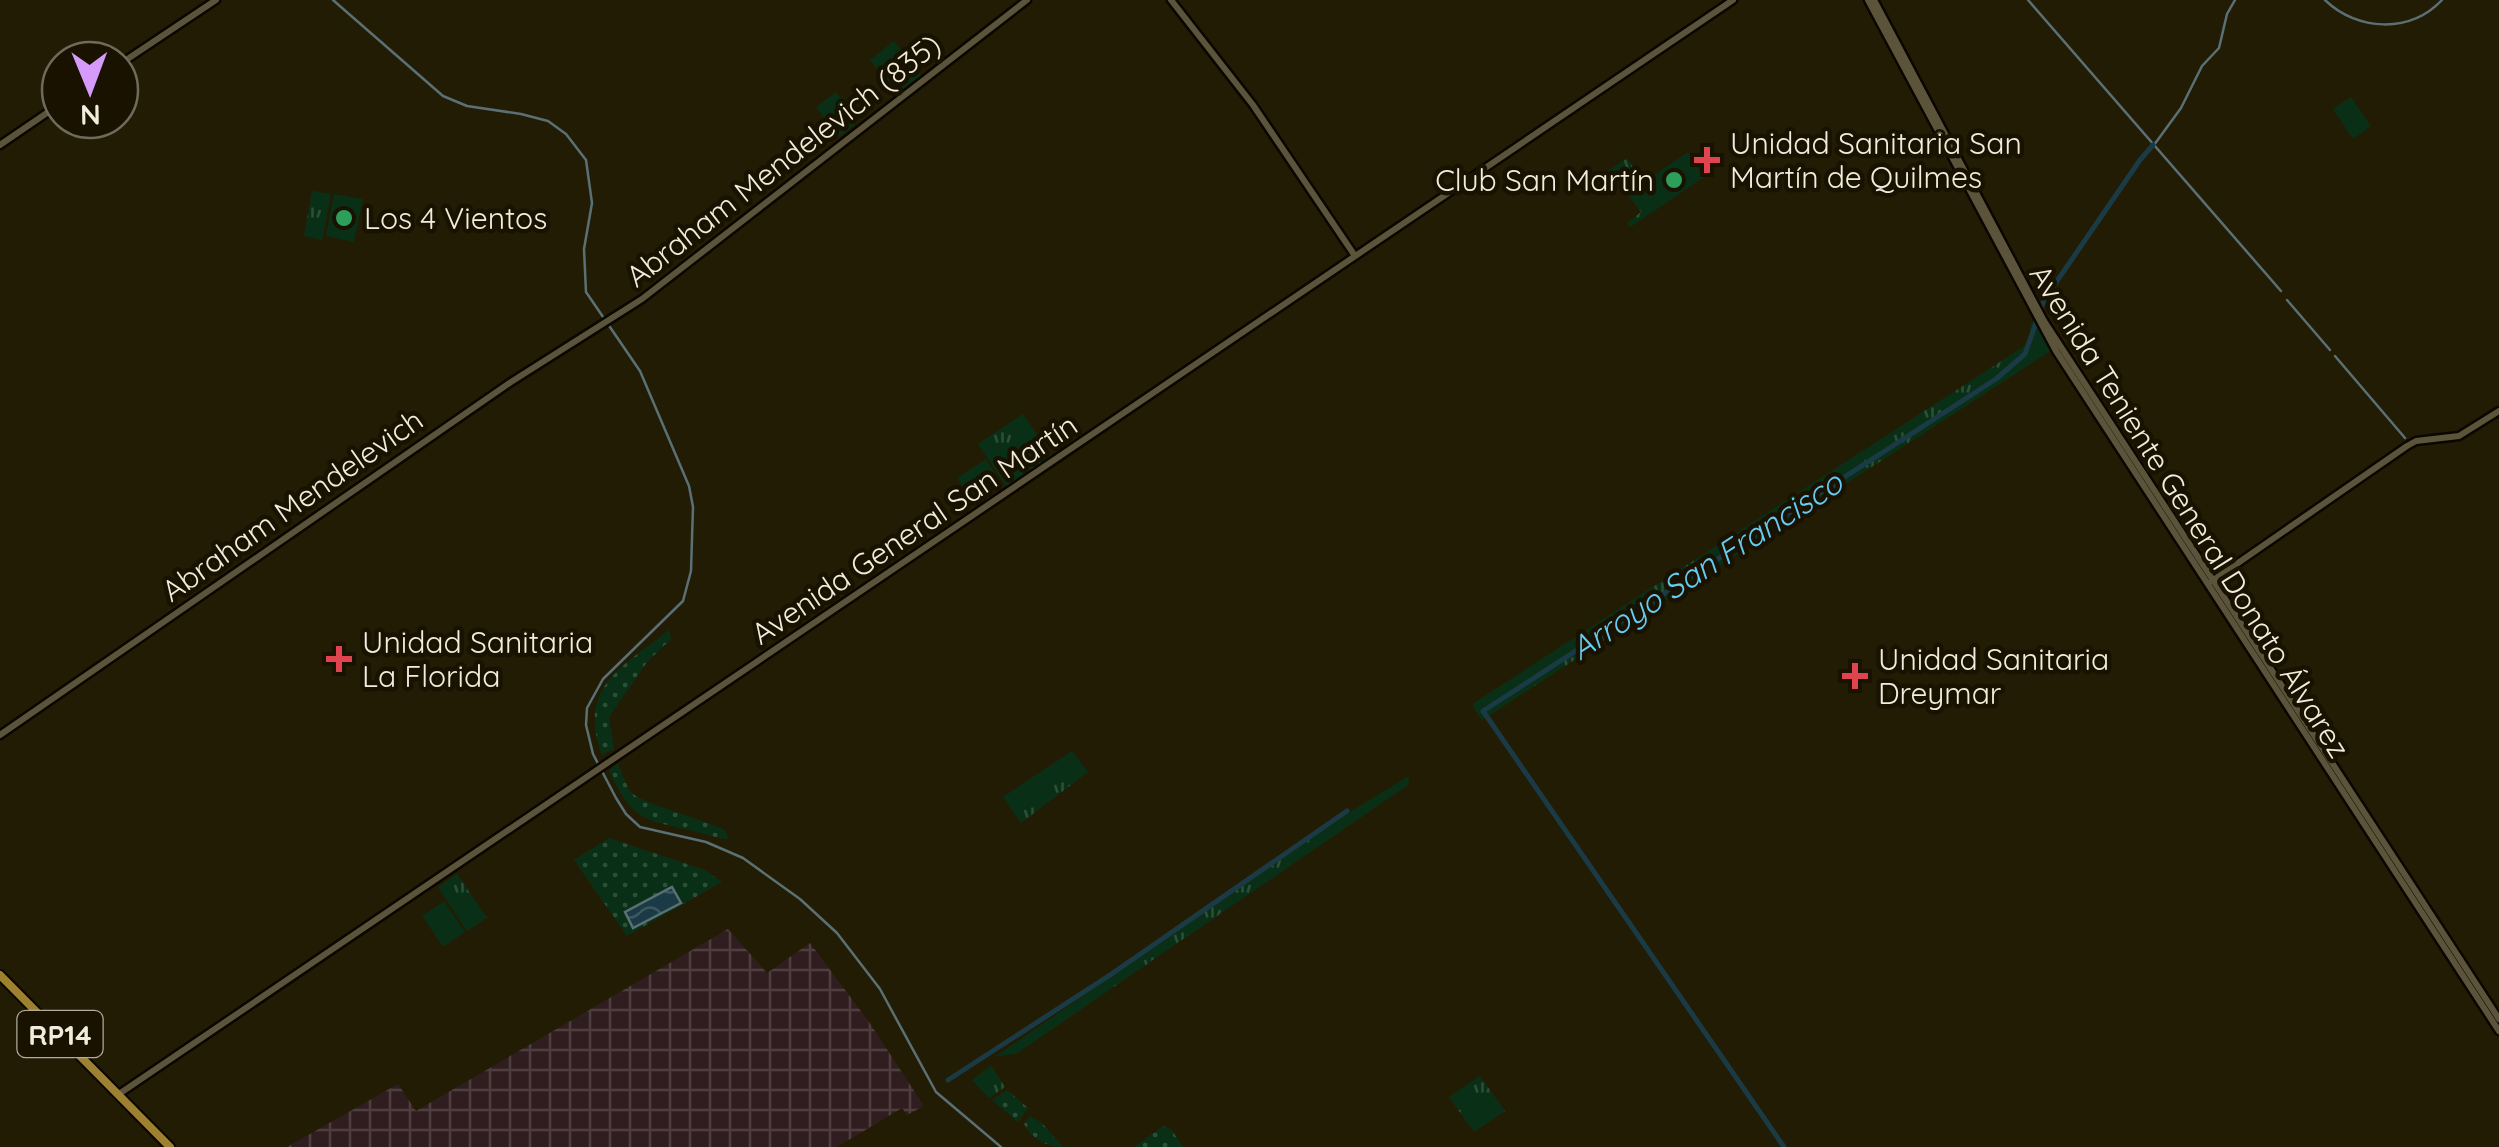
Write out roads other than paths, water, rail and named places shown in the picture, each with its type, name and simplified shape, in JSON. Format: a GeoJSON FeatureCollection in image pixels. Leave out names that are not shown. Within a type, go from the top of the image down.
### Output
{"type":"FeatureCollection","features":[{"type":"Feature","properties":{"kind":"main road"},"geometry":{"type":"LineString","coordinates":[[140,51],[216,0]]}},
{"type":"Feature","properties":{"kind":"main road","name":"Abraham Mendelevich (835)"},"geometry":{"type":"LineString","coordinates":[[611,316],[648,294],[1027,0]]}},
{"type":"Feature","properties":{"kind":"main road"},"geometry":{"type":"LineString","coordinates":[[1171,0],[1253,105],[1355,256]]}},
{"type":"Feature","properties":{"kind":"main road","name":"Avenida General San Martín"},"geometry":{"type":"LineString","coordinates":[[119,1094],[1733,0]]}},
{"type":"Feature","properties":{"kind":"main road","name":"Avenida Teniente General Donato Álvarez"},"geometry":{"type":"LineString","coordinates":[[1871,0],[2042,323],[2499,1031]]}},
{"type":"Feature","properties":{"kind":"main road"},"geometry":{"type":"LineString","coordinates":[[0,144],[40,117]]}},
{"type":"Feature","properties":{"kind":"main road","name":"Abraham Mendelevich"},"geometry":{"type":"LineString","coordinates":[[0,735],[611,316]]}},
{"type":"Feature","properties":{"kind":"main road"},"geometry":{"type":"LineString","coordinates":[[2210,582],[2409,445],[2459,436],[2499,411]]}},
{"type":"Feature","properties":{"kind":"main road","name":"Avenida Teniente General Donato Álvarez"},"geometry":{"type":"LineString","coordinates":[[2210,582],[2499,1018]]}},
{"type":"Feature","properties":{"kind":"main road","name":"RP14"},"geometry":{"type":"LineString","coordinates":[[0,974],[170,1147]]}},
{"type":"Feature","properties":{"kind":"water"},"geometry":{"type":"Polygon","coordinates":[[[672,887],[681,903],[633,928],[625,912],[672,887]]]}},
{"type":"Feature","properties":{"kind":"waterway"},"geometry":{"type":"LineString","coordinates":[[333,0],[443,96],[467,106],[548,121],[566,134],[586,160],[592,203],[584,249],[586,292],[640,371],[689,486],[693,507],[691,571],[683,601],[603,679],[587,708],[586,725],[593,754],[616,798],[640,827],[706,842],[743,858],[800,899],[837,933],[880,989],[936,1092],[1001,1147]]}},
{"type":"Feature","properties":{"kind":"waterway","name":"Arroyo San Francisco"},"geometry":{"type":"LineString","coordinates":[[2028,0],[2281,291]]}},
{"type":"Feature","properties":{"kind":"waterway","name":"Arroyo San Francisco"},"geometry":{"type":"LineString","coordinates":[[2154,145],[2181,108],[2202,66],[2219,48],[2227,14],[2235,0]]}},
{"type":"Feature","properties":{"kind":"waterway","name":"Arroyo San Francisco"},"geometry":{"type":"LineString","coordinates":[[2325,0],[2352,18],[2384,24],[2415,19],[2442,0]]}},
{"type":"Feature","properties":{"kind":"waterway","name":"Arroyo San Francisco"},"geometry":{"type":"LineString","coordinates":[[1784,1147],[1483,711],[1996,379],[2025,354],[2044,300],[2153,145]]}},
{"type":"Feature","properties":{"kind":"waterway"},"geometry":{"type":"LineString","coordinates":[[2287,300],[2330,350]]}},
{"type":"Feature","properties":{"kind":"waterway"},"geometry":{"type":"LineString","coordinates":[[2335,356],[2405,438]]}},
{"type":"Feature","properties":{"kind":"waterway"},"geometry":{"type":"LineString","coordinates":[[948,1080],[1110,975],[1347,811]]}},
{"type":"Feature","properties":{"kind":"place","name":"Unidad Sanitaria San Martín de Quilmes"},"geometry":{"type":"Point","coordinates":[1707,160]}},
{"type":"Feature","properties":{"kind":"place","name":"Club San Martín"},"geometry":{"type":"Point","coordinates":[1674,180]}},
{"type":"Feature","properties":{"kind":"place","name":"Los 4 Vientos"},"geometry":{"type":"Point","coordinates":[344,218]}},
{"type":"Feature","properties":{"kind":"place","name":"Unidad Sanitaria La Florida"},"geometry":{"type":"Point","coordinates":[339,659]}},
{"type":"Feature","properties":{"kind":"place","name":"Unidad Sanitaria Dreymar"},"geometry":{"type":"Point","coordinates":[1855,676]}}]}
